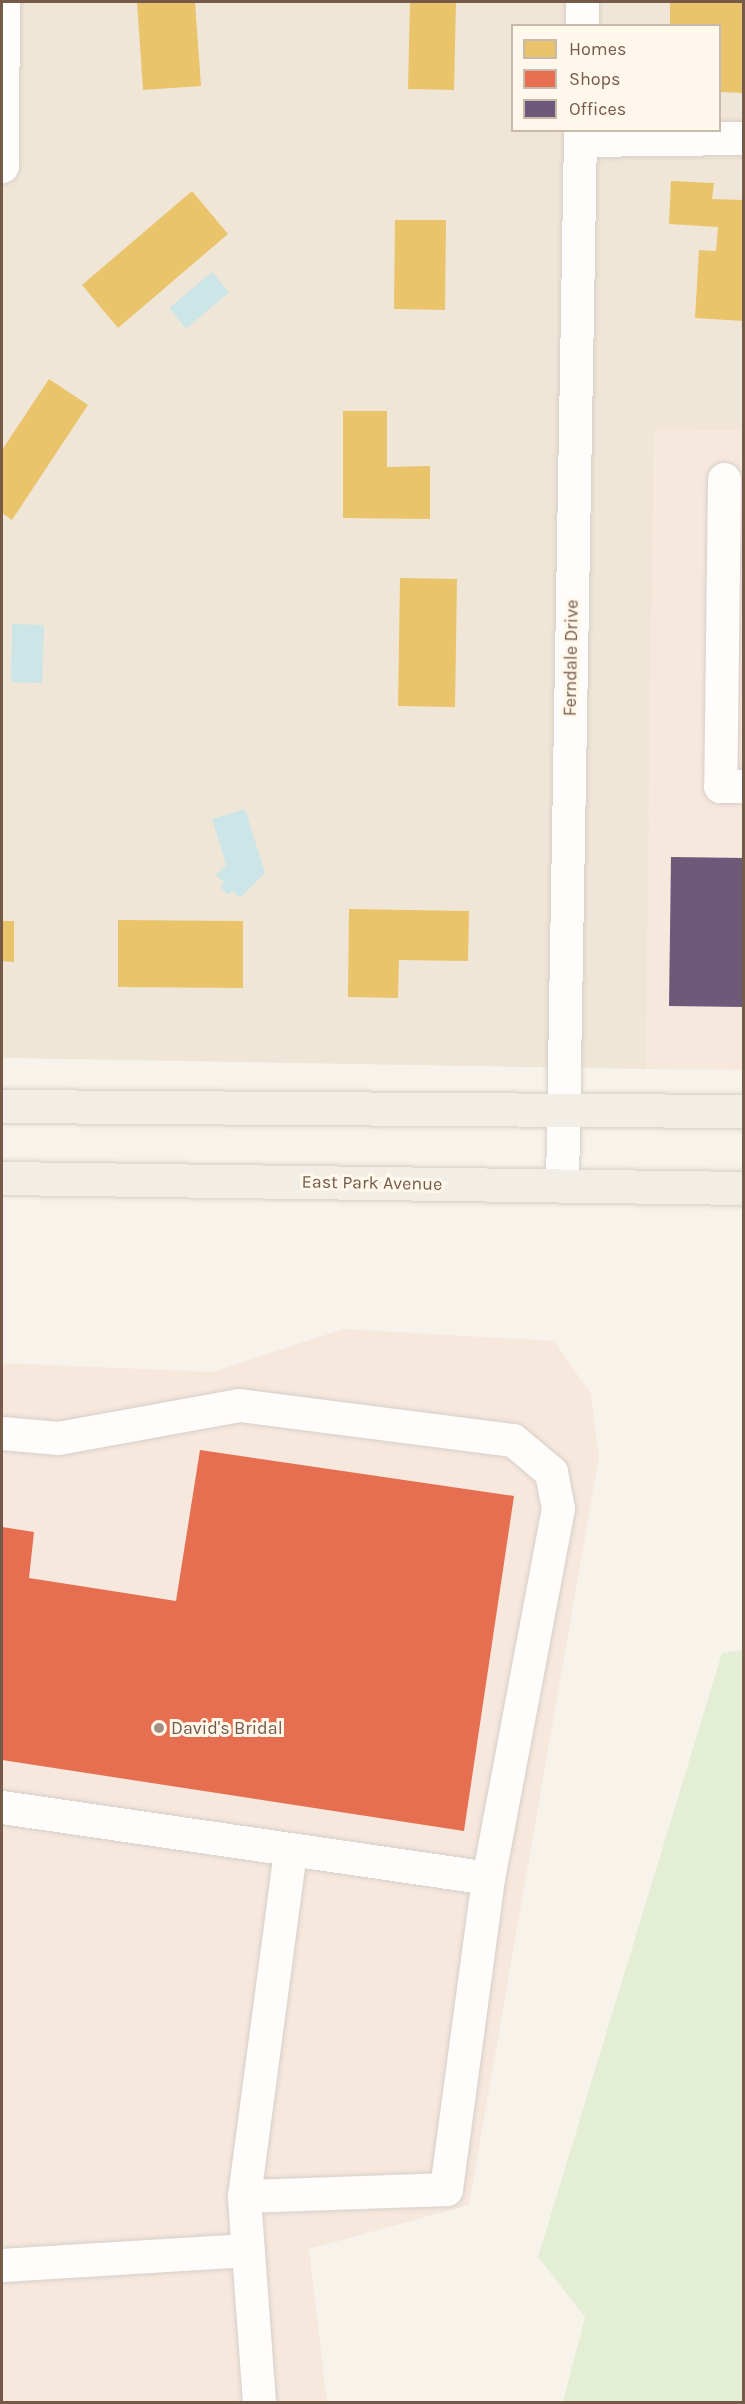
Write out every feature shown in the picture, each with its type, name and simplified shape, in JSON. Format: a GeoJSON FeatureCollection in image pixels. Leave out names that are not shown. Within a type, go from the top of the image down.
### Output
{"type":"FeatureCollection","features":[{"type":"Feature","properties":{"kind":"main road"},"geometry":{"type":"LineString","coordinates":[[2,1106],[744,1112]]}},
{"type":"Feature","properties":{"kind":"main road","name":"East Park Avenue"},"geometry":{"type":"LineString","coordinates":[[2,1178],[744,1188]]}},
{"type":"Feature","properties":{"kind":"street"},"geometry":{"type":"LineString","coordinates":[[2,166],[3,2]]}},
{"type":"Feature","properties":{"kind":"street"},"geometry":{"type":"LineString","coordinates":[[582,2],[582,24]]}},
{"type":"Feature","properties":{"kind":"street"},"geometry":{"type":"LineString","coordinates":[[580,135],[744,138]]}},
{"type":"Feature","properties":{"kind":"street","name":"Ferndale Drive"},"geometry":{"type":"LineString","coordinates":[[562,1186],[580,135]]}},
{"type":"Feature","properties":{"kind":"street"},"geometry":{"type":"LineString","coordinates":[[724,479],[720,786],[744,786]]}},
{"type":"Feature","properties":{"kind":"street"},"geometry":{"type":"LineString","coordinates":[[2,1433],[58,1438],[239,1405],[513,1440],[550,1472],[558,1509],[488,1878],[446,2189],[244,2196]]}},
{"type":"Feature","properties":{"kind":"street"},"geometry":{"type":"LineString","coordinates":[[2,1807],[488,1878]]}},
{"type":"Feature","properties":{"kind":"street"},"geometry":{"type":"LineString","coordinates":[[259,2403],[244,2196],[290,1849]]}},
{"type":"Feature","properties":{"kind":"street"},"geometry":{"type":"LineString","coordinates":[[2,2265],[248,2250]]}},
{"type":"Feature","properties":{"kind":"shaded area"},"geometry":{"type":"Polygon","coordinates":[[[2,2],[743,2],[743,430],[654,430],[646,1069],[2,1058],[2,2]]]}},
{"type":"Feature","properties":{"kind":"shaded area"},"geometry":{"type":"Polygon","coordinates":[[[654,429],[743,430],[743,1070],[646,1069],[654,429]]]}},
{"type":"Feature","properties":{"kind":"shaded area"},"geometry":{"type":"Polygon","coordinates":[[[344,1329],[554,1341],[591,1394],[599,1457],[469,2205],[309,2249],[327,2402],[2,2402],[2,1363],[213,1372],[344,1329]]]}},
{"type":"Feature","properties":{"kind":"green space"},"geometry":{"type":"Polygon","coordinates":[[[743,1650],[743,2402],[563,2402],[585,2317],[538,2257],[722,1653],[743,1650]]]}},
{"type":"Feature","properties":{"kind":"water"},"geometry":{"type":"Polygon","coordinates":[[[212,272],[229,292],[186,329],[169,308],[212,272]]]}},
{"type":"Feature","properties":{"kind":"water"},"geometry":{"type":"Polygon","coordinates":[[[12,624],[44,625],[42,683],[11,682],[12,624]]]}},
{"type":"Feature","properties":{"kind":"water"},"geometry":{"type":"Polygon","coordinates":[[[245,809],[265,873],[240,898],[232,891],[228,895],[220,887],[224,882],[216,875],[226,865],[212,819],[245,809]]]}},
{"type":"Feature","properties":{"kind":"building: Homes"},"geometry":{"type":"Polygon","coordinates":[[[137,2],[195,2],[201,86],[143,90],[137,2]]]}},
{"type":"Feature","properties":{"kind":"building: Homes"},"geometry":{"type":"Polygon","coordinates":[[[410,2],[456,2],[454,90],[408,89],[410,2]]]}},
{"type":"Feature","properties":{"kind":"building: Homes"},"geometry":{"type":"Polygon","coordinates":[[[670,2],[744,2],[744,93],[721,92],[721,24],[670,24],[670,2]]]}},
{"type":"Feature","properties":{"kind":"building: Homes"},"geometry":{"type":"Polygon","coordinates":[[[671,181],[714,183],[712,199],[744,200],[744,321],[695,318],[699,250],[716,251],[718,227],[669,224],[671,181]]]}},
{"type":"Feature","properties":{"kind":"building: Homes"},"geometry":{"type":"Polygon","coordinates":[[[192,191],[228,234],[118,328],[82,285],[192,191]]]}},
{"type":"Feature","properties":{"kind":"building: Homes"},"geometry":{"type":"Polygon","coordinates":[[[395,220],[446,220],[445,310],[394,309],[395,220]]]}},
{"type":"Feature","properties":{"kind":"building: Homes"},"geometry":{"type":"Polygon","coordinates":[[[49,379],[88,405],[12,520],[2,513],[2,450],[49,379]]]}},
{"type":"Feature","properties":{"kind":"building: Homes"},"geometry":{"type":"Polygon","coordinates":[[[343,411],[387,411],[387,467],[430,466],[430,519],[343,518],[343,411]]]}},
{"type":"Feature","properties":{"kind":"building: Homes"},"geometry":{"type":"Polygon","coordinates":[[[400,578],[457,579],[455,707],[398,706],[400,578]]]}},
{"type":"Feature","properties":{"kind":"building: Homes"},"geometry":{"type":"Polygon","coordinates":[[[349,909],[469,911],[468,961],[399,960],[398,998],[348,997],[349,909]]]}},
{"type":"Feature","properties":{"kind":"building: Homes"},"geometry":{"type":"Polygon","coordinates":[[[118,920],[243,921],[243,988],[118,987],[118,920]]]}},
{"type":"Feature","properties":{"kind":"building: Homes"},"geometry":{"type":"Polygon","coordinates":[[[2,921],[14,921],[14,962],[2,961],[2,921]]]}},
{"type":"Feature","properties":{"kind":"building: Shops"},"geometry":{"type":"Polygon","coordinates":[[[200,1450],[514,1496],[464,1831],[2,1760],[2,1527],[34,1532],[29,1578],[176,1601],[200,1450]]]}},
{"type":"Feature","properties":{"kind":"building: Offices"},"geometry":{"type":"Polygon","coordinates":[[[671,857],[744,858],[744,1007],[669,1006],[671,857]]]}},
{"type":"Feature","properties":{"kind":"place","name":"David's Bridal"},"geometry":{"type":"Point","coordinates":[159,1728]}}]}
